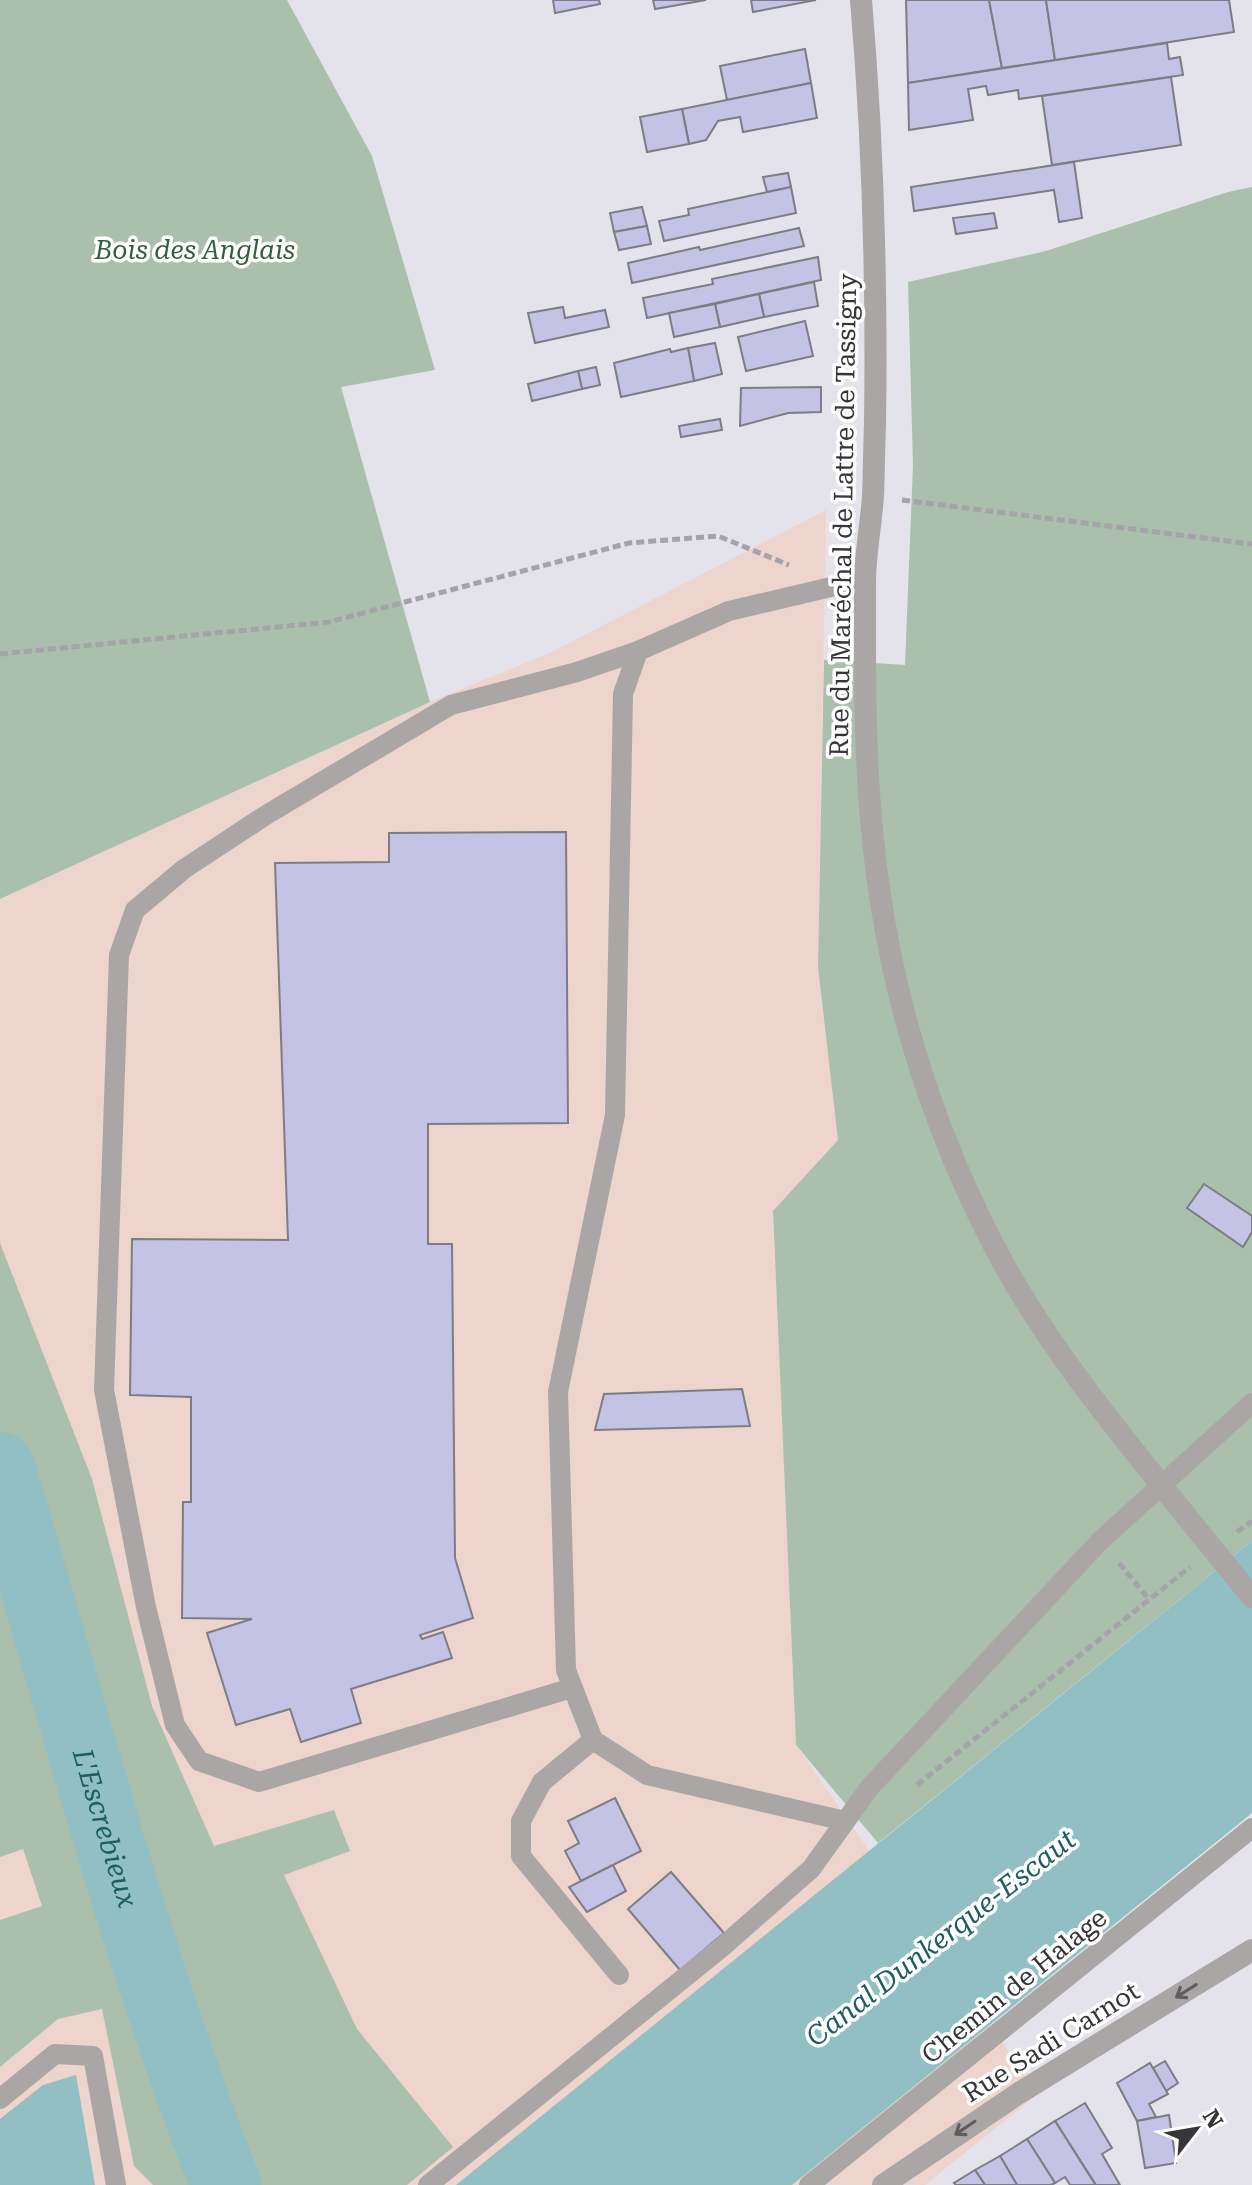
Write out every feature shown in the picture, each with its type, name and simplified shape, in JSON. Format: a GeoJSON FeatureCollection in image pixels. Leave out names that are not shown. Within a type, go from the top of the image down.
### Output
{"type":"FeatureCollection","features":[{"type":"Feature","properties":{"kind":"street","name":"Rue du Maréchal de Lattre de Tassigny"},"geometry":{"type":"LineString","coordinates":[[861,0],[875,221],[873,497],[865,579],[867,768],[873,843],[903,1008],[924,1081],[969,1194],[1018,1290],[1069,1367],[1252,1597]]}},
{"type":"Feature","properties":{"kind":"street","name":"Rue Sadi Carnot"},"geometry":{"type":"LineString","coordinates":[[883,2185],[1019,2093],[1252,1950]]}},
{"type":"Feature","properties":{"kind":"lane"},"geometry":{"type":"LineString","coordinates":[[572,1688],[259,1782],[199,1761],[175,1725],[146,1607],[104,1390],[119,955],[135,910],[184,869],[266,815],[451,705],[577,672],[638,651],[729,611],[865,579]]}},
{"type":"Feature","properties":{"kind":"lane"},"geometry":{"type":"LineString","coordinates":[[638,651],[623,694],[615,1115],[558,1392],[566,1670],[593,1740],[647,1775],[845,1821]]}},
{"type":"Feature","properties":{"kind":"lane"},"geometry":{"type":"LineString","coordinates":[[428,2185],[721,1948],[811,1869],[870,1787],[1100,1541],[1252,1403]]}},
{"type":"Feature","properties":{"kind":"lane"},"geometry":{"type":"LineString","coordinates":[[593,1740],[542,1782],[521,1821],[521,1856],[619,1975]]}},
{"type":"Feature","properties":{"kind":"lane","name":"Chemin de Halage"},"geometry":{"type":"LineString","coordinates":[[809,2185],[1252,1828]]}},
{"type":"Feature","properties":{"kind":"lane"},"geometry":{"type":"LineString","coordinates":[[0,2099],[55,2054],[93,2056],[116,2185]]}},
{"type":"Feature","properties":{"kind":"path"},"geometry":{"type":"LineString","coordinates":[[873,497],[1252,544]]}},
{"type":"Feature","properties":{"kind":"path"},"geometry":{"type":"LineString","coordinates":[[0,654],[329,622],[629,543],[718,536],[802,570]]}},
{"type":"Feature","properties":{"kind":"path"},"geometry":{"type":"LineString","coordinates":[[1229,1538],[1252,1521]]}},
{"type":"Feature","properties":{"kind":"path"},"geometry":{"type":"LineString","coordinates":[[1100,1541],[1148,1598]]}},
{"type":"Feature","properties":{"kind":"path"},"geometry":{"type":"LineString","coordinates":[[907,1792],[1194,1564]]}},
{"type":"Feature","properties":{"kind":"shaded area"},"geometry":{"type":"Polygon","coordinates":[[[826,510],[818,967],[838,1140],[773,1211],[796,1745],[1038,2094],[925,2185],[0,2185],[0,899],[430,702],[550,653],[826,510]]]}},
{"type":"Feature","properties":{"kind":"green space","name":"Bois des Anglais"},"geometry":{"type":"Polygon","coordinates":[[[0,0],[287,0],[372,156],[435,370],[341,387],[430,702],[0,899],[0,0]]]}},
{"type":"Feature","properties":{"kind":"green space"},"geometry":{"type":"Polygon","coordinates":[[[1252,187],[1252,1541],[878,1843],[796,1745],[773,1211],[838,1140],[818,967],[824,660],[905,665],[913,465],[908,282],[1046,251],[1252,187]]]}},
{"type":"Feature","properties":{"kind":"green space"},"geometry":{"type":"Polygon","coordinates":[[[0,1243],[92,1479],[152,1706],[214,1846],[334,1810],[350,1851],[284,1875],[357,2029],[453,2147],[407,2185],[153,2185],[134,2166],[102,2009],[58,2019],[0,2067],[0,1920],[42,1906],[23,1849],[0,1857],[0,1243]]]}},
{"type":"Feature","properties":{"kind":"water","name":"Canal Dunkerque-Escaut"},"geometry":{"type":"Polygon","coordinates":[[[1252,1541],[1252,1813],[1210,1847],[792,2185],[456,2185],[1252,1541]]]}},
{"type":"Feature","properties":{"kind":"water"},"geometry":{"type":"Polygon","coordinates":[[[76,2075],[95,2185],[0,2185],[0,2119],[43,2085],[76,2075]]]}},
{"type":"Feature","properties":{"kind":"building"},"geometry":{"type":"Polygon","coordinates":[[[553,0],[599,0],[600,4],[555,13],[553,0]]]}},
{"type":"Feature","properties":{"kind":"building"},"geometry":{"type":"Polygon","coordinates":[[[653,0],[706,0],[655,9],[653,0]]]}},
{"type":"Feature","properties":{"kind":"building"},"geometry":{"type":"Polygon","coordinates":[[[751,0],[816,0],[753,12],[751,0]]]}},
{"type":"Feature","properties":{"kind":"building"},"geometry":{"type":"Polygon","coordinates":[[[906,0],[989,0],[1002,68],[908,83],[906,0]]]}},
{"type":"Feature","properties":{"kind":"building"},"geometry":{"type":"Polygon","coordinates":[[[989,0],[1046,0],[1055,60],[1002,68],[989,0]]]}},
{"type":"Feature","properties":{"kind":"building"},"geometry":{"type":"Polygon","coordinates":[[[1046,0],[1229,0],[1234,32],[1055,60],[1046,0]]]}},
{"type":"Feature","properties":{"kind":"building"},"geometry":{"type":"Polygon","coordinates":[[[1167,43],[1169,59],[1180,57],[1183,75],[1019,99],[1018,90],[988,95],[986,86],[968,89],[973,120],[909,130],[908,83],[1167,43]]]}},
{"type":"Feature","properties":{"kind":"building"},"geometry":{"type":"Polygon","coordinates":[[[805,49],[811,83],[727,100],[720,66],[805,49]]]}},
{"type":"Feature","properties":{"kind":"building"},"geometry":{"type":"Polygon","coordinates":[[[1171,77],[1181,145],[1052,165],[1042,96],[1171,77]]]}},
{"type":"Feature","properties":{"kind":"building"},"geometry":{"type":"Polygon","coordinates":[[[811,83],[817,118],[743,132],[740,117],[718,121],[706,140],[689,144],[682,109],[811,83]]]}},
{"type":"Feature","properties":{"kind":"building"},"geometry":{"type":"Polygon","coordinates":[[[682,109],[689,144],[647,152],[640,117],[682,109]]]}},
{"type":"Feature","properties":{"kind":"building"},"geometry":{"type":"Polygon","coordinates":[[[1074,162],[1082,218],[1059,222],[1054,190],[914,211],[911,187],[1074,162]]]}},
{"type":"Feature","properties":{"kind":"building"},"geometry":{"type":"Polygon","coordinates":[[[788,173],[791,187],[767,192],[763,177],[788,173]]]}},
{"type":"Feature","properties":{"kind":"building"},"geometry":{"type":"Polygon","coordinates":[[[791,187],[796,213],[664,241],[659,221],[689,215],[688,209],[791,187]]]}},
{"type":"Feature","properties":{"kind":"building"},"geometry":{"type":"Polygon","coordinates":[[[642,207],[647,226],[614,232],[610,213],[642,207]]]}},
{"type":"Feature","properties":{"kind":"building"},"geometry":{"type":"Polygon","coordinates":[[[994,213],[997,228],[956,234],[953,218],[994,213]]]}},
{"type":"Feature","properties":{"kind":"building"},"geometry":{"type":"Polygon","coordinates":[[[647,226],[651,244],[619,250],[614,232],[647,226]]]}},
{"type":"Feature","properties":{"kind":"building"},"geometry":{"type":"Polygon","coordinates":[[[799,228],[804,246],[632,283],[628,263],[799,228]]]}},
{"type":"Feature","properties":{"kind":"building"},"geometry":{"type":"Polygon","coordinates":[[[818,257],[821,280],[647,318],[643,298],[713,284],[712,279],[818,257]]]}},
{"type":"Feature","properties":{"kind":"building"},"geometry":{"type":"Polygon","coordinates":[[[814,282],[818,306],[764,317],[759,294],[814,282]]]}},
{"type":"Feature","properties":{"kind":"building"},"geometry":{"type":"Polygon","coordinates":[[[759,294],[764,317],[720,327],[715,304],[759,294]]]}},
{"type":"Feature","properties":{"kind":"building"},"geometry":{"type":"Polygon","coordinates":[[[715,304],[720,327],[674,337],[669,313],[715,304]]]}},
{"type":"Feature","properties":{"kind":"building"},"geometry":{"type":"Polygon","coordinates":[[[563,307],[565,318],[605,310],[609,327],[535,343],[528,313],[563,307]]]}},
{"type":"Feature","properties":{"kind":"building"},"geometry":{"type":"Polygon","coordinates":[[[805,321],[813,356],[746,371],[738,337],[805,321]]]}},
{"type":"Feature","properties":{"kind":"building"},"geometry":{"type":"Polygon","coordinates":[[[715,343],[722,374],[694,381],[688,348],[715,343]]]}},
{"type":"Feature","properties":{"kind":"building"},"geometry":{"type":"Polygon","coordinates":[[[688,348],[694,381],[621,397],[614,363],[670,349],[671,352],[688,348]]]}},
{"type":"Feature","properties":{"kind":"building"},"geometry":{"type":"Polygon","coordinates":[[[596,367],[600,385],[582,389],[578,371],[596,367]]]}},
{"type":"Feature","properties":{"kind":"building"},"geometry":{"type":"Polygon","coordinates":[[[578,371],[582,389],[532,401],[528,384],[578,371]]]}},
{"type":"Feature","properties":{"kind":"building"},"geometry":{"type":"Polygon","coordinates":[[[821,387],[821,412],[788,413],[740,426],[741,388],[821,387]]]}},
{"type":"Feature","properties":{"kind":"building"},"geometry":{"type":"Polygon","coordinates":[[[720,419],[722,430],[681,437],[679,426],[720,419]]]}},
{"type":"Feature","properties":{"kind":"building"},"geometry":{"type":"Polygon","coordinates":[[[566,832],[568,1123],[428,1124],[428,1244],[452,1244],[455,1558],[473,1618],[420,1635],[422,1639],[443,1632],[452,1658],[351,1689],[361,1723],[301,1742],[290,1709],[236,1725],[207,1633],[252,1619],[182,1618],[183,1502],[191,1502],[191,1397],[130,1395],[132,1239],[288,1240],[275,863],[389,862],[389,833],[566,832]]]}},
{"type":"Feature","properties":{"kind":"building"},"geometry":{"type":"Polygon","coordinates":[[[1204,1184],[1252,1216],[1252,1232],[1243,1247],[1187,1208],[1204,1184]]]}},
{"type":"Feature","properties":{"kind":"building"},"geometry":{"type":"Polygon","coordinates":[[[742,1389],[750,1426],[595,1430],[604,1394],[742,1389]]]}},
{"type":"Feature","properties":{"kind":"building"},"geometry":{"type":"Polygon","coordinates":[[[615,1798],[641,1851],[581,1881],[565,1851],[579,1843],[568,1821],[615,1798]]]}},
{"type":"Feature","properties":{"kind":"building"},"geometry":{"type":"Polygon","coordinates":[[[613,1865],[626,1891],[587,1912],[569,1887],[613,1865]]]}},
{"type":"Feature","properties":{"kind":"building"},"geometry":{"type":"Polygon","coordinates":[[[671,1872],[724,1933],[680,1970],[628,1909],[671,1872]]]}},
{"type":"Feature","properties":{"kind":"building"},"geometry":{"type":"Polygon","coordinates":[[[1165,2061],[1178,2083],[1166,2091],[1153,2068],[1165,2061]]]}},
{"type":"Feature","properties":{"kind":"building"},"geometry":{"type":"Polygon","coordinates":[[[1150,2063],[1168,2094],[1149,2104],[1156,2117],[1137,2121],[1117,2083],[1150,2063]]]}},
{"type":"Feature","properties":{"kind":"building"},"geometry":{"type":"Polygon","coordinates":[[[1085,2103],[1112,2148],[1102,2154],[1120,2185],[1096,2185],[1055,2121],[1085,2103]]]}},
{"type":"Feature","properties":{"kind":"building"},"geometry":{"type":"Polygon","coordinates":[[[1169,2115],[1176,2163],[1145,2168],[1137,2121],[1169,2115]]]}},
{"type":"Feature","properties":{"kind":"building"},"geometry":{"type":"Polygon","coordinates":[[[1055,2121],[1096,2185],[1070,2185],[1065,2177],[1055,2183],[1027,2139],[1055,2121]]]}},
{"type":"Feature","properties":{"kind":"building"},"geometry":{"type":"Polygon","coordinates":[[[1027,2139],[1055,2183],[1017,2185],[1000,2156],[1027,2139]]]}},
{"type":"Feature","properties":{"kind":"building"},"geometry":{"type":"Polygon","coordinates":[[[1000,2156],[1017,2185],[985,2185],[975,2170],[1000,2156]]]}},
{"type":"Feature","properties":{"kind":"building"},"geometry":{"type":"Polygon","coordinates":[[[975,2170],[985,2185],[954,2183],[975,2170]]]}},
{"type":"Feature","properties":{"kind":"waterway","name":"L'Escrebieux"},"geometry":{"type":"LineString","coordinates":[[0,1467],[133,1919],[226,2185]]}}]}
